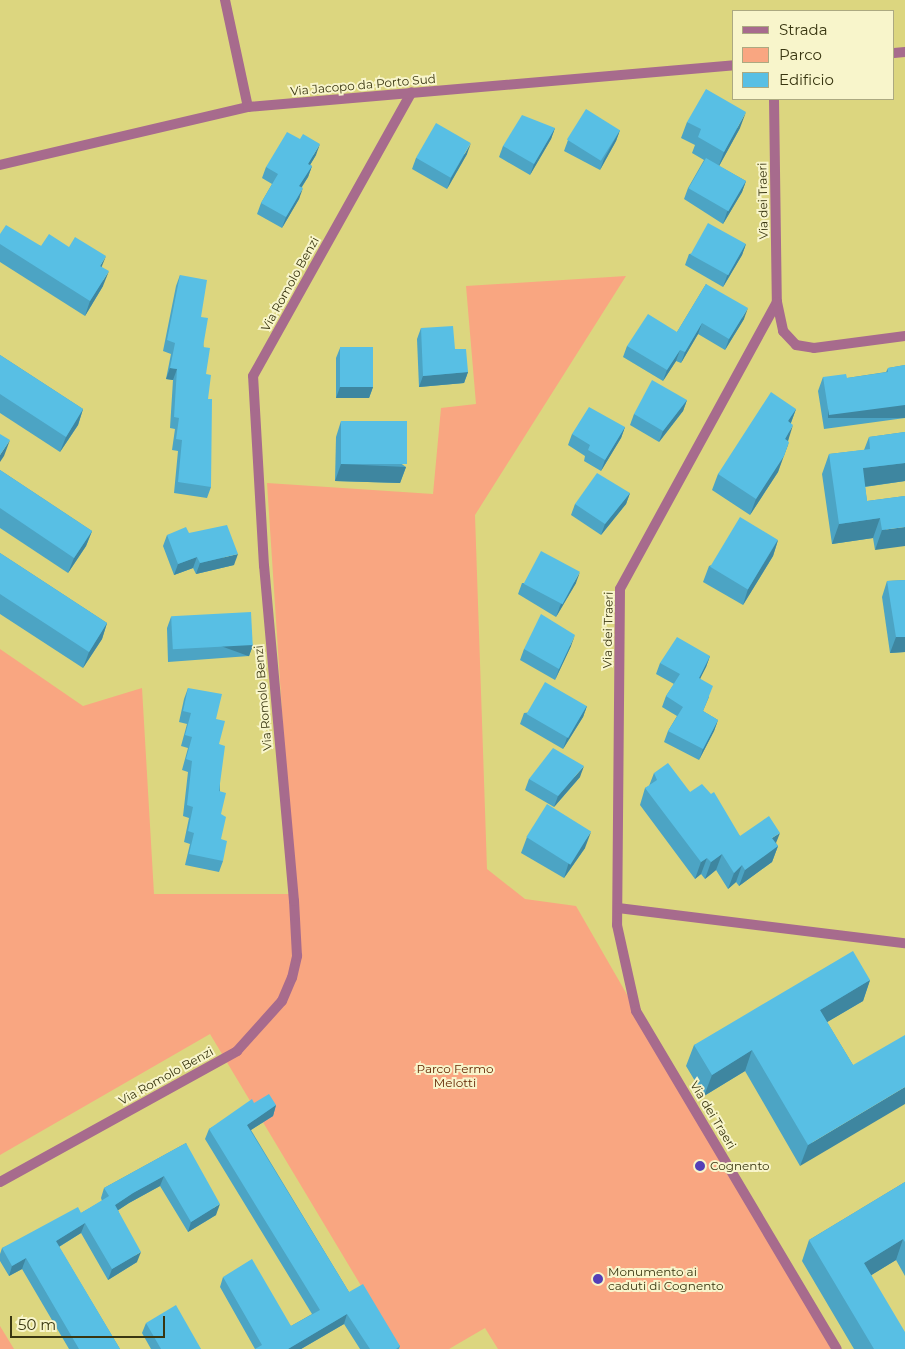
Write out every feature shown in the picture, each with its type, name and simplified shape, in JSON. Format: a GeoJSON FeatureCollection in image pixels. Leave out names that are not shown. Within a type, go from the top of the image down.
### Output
{"type":"FeatureCollection","features":[{"type":"Feature","properties":{"kind":"street"},"geometry":{"type":"LineString","coordinates":[[225,0],[248,107]]}},
{"type":"Feature","properties":{"kind":"street","name":"Via Jacopo da Porto Sud"},"geometry":{"type":"LineString","coordinates":[[1,166],[248,107],[732,65]]}},
{"type":"Feature","properties":{"kind":"street","name":"Via Romolo Benzi"},"geometry":{"type":"LineString","coordinates":[[0,1182],[237,1051],[282,1001],[292,978],[297,956],[264,566],[253,376],[412,92]]}},
{"type":"Feature","properties":{"kind":"street","name":"Via dei Traeri"},"geometry":{"type":"LineString","coordinates":[[774,100],[777,302],[783,331],[796,345],[814,348],[905,336]]}},
{"type":"Feature","properties":{"kind":"street","name":"Via dei Traeri"},"geometry":{"type":"LineString","coordinates":[[777,302],[620,589],[617,925],[636,1011],[837,1349]]}},
{"type":"Feature","properties":{"kind":"street"},"geometry":{"type":"LineString","coordinates":[[618,908],[905,943]]}},
{"type":"Feature","properties":{"kind":"green space","name":"Parco Fermo Melotti"},"geometry":{"type":"Polygon","coordinates":[[[626,276],[475,515],[487,869],[525,899],[576,906],[831,1349],[498,1349],[485,1328],[449,1349],[399,1349],[210,1034],[0,1155],[0,649],[83,706],[142,688],[154,894],[294,894],[267,483],[433,494],[441,408],[476,404],[466,286],[626,276]]]}},
{"type":"Feature","properties":{"kind":"green space"},"geometry":{"type":"Polygon","coordinates":[[[0,1326],[14,1349],[0,1349],[0,1326]]]}},
{"type":"Feature","properties":{"kind":"building"},"geometry":{"type":"Polygon","coordinates":[[[706,89],[746,112],[724,152],[698,137],[701,129],[687,122],[706,89]]]}},
{"type":"Feature","properties":{"kind":"building"},"geometry":{"type":"Polygon","coordinates":[[[586,109],[620,130],[601,161],[567,140],[586,109]]]}},
{"type":"Feature","properties":{"kind":"building"},"geometry":{"type":"Polygon","coordinates":[[[522,115],[555,128],[534,164],[503,146],[522,115]]]}},
{"type":"Feature","properties":{"kind":"building"},"geometry":{"type":"Polygon","coordinates":[[[436,123],[471,143],[451,178],[416,158],[436,123]]]}},
{"type":"Feature","properties":{"kind":"building"},"geometry":{"type":"Polygon","coordinates":[[[287,132],[300,139],[303,134],[320,144],[308,164],[312,166],[299,186],[303,188],[286,217],[261,203],[278,174],[266,167],[287,132]]]}},
{"type":"Feature","properties":{"kind":"building"},"geometry":{"type":"Polygon","coordinates":[[[706,158],[746,181],[728,211],[688,188],[706,158]]]}},
{"type":"Feature","properties":{"kind":"building"},"geometry":{"type":"Polygon","coordinates":[[[708,223],[746,244],[728,275],[691,254],[708,223]]]}},
{"type":"Feature","properties":{"kind":"building"},"geometry":{"type":"Polygon","coordinates":[[[6,225],[41,246],[49,234],[69,247],[75,237],[106,256],[100,266],[109,271],[90,301],[0,244],[0,234],[6,225]]]}},
{"type":"Feature","properties":{"kind":"building"},"geometry":{"type":"Polygon","coordinates":[[[180,275],[207,280],[201,317],[208,318],[203,347],[210,348],[206,374],[211,375],[208,399],[212,399],[211,487],[178,482],[182,440],[176,439],[179,418],[174,417],[177,369],[170,368],[175,343],[167,340],[180,275]]]}},
{"type":"Feature","properties":{"kind":"building"},"geometry":{"type":"Polygon","coordinates":[[[706,284],[748,308],[729,339],[702,323],[685,352],[680,350],[667,370],[627,346],[648,314],[677,332],[706,284]]]}},
{"type":"Feature","properties":{"kind":"building"},"geometry":{"type":"Polygon","coordinates":[[[453,326],[455,349],[466,349],[468,372],[423,376],[421,328],[453,326]]]}},
{"type":"Feature","properties":{"kind":"building"},"geometry":{"type":"Polygon","coordinates":[[[340,347],[373,347],[373,387],[340,387],[340,347]]]}},
{"type":"Feature","properties":{"kind":"building"},"geometry":{"type":"Polygon","coordinates":[[[0,355],[83,409],[66,437],[0,394],[0,355]]]}},
{"type":"Feature","properties":{"kind":"building"},"geometry":{"type":"Polygon","coordinates":[[[905,365],[905,405],[829,415],[823,377],[846,374],[847,378],[888,372],[888,368],[905,365]]]}},
{"type":"Feature","properties":{"kind":"building"},"geometry":{"type":"Polygon","coordinates":[[[652,380],[687,400],[663,431],[634,414],[652,380]]]}},
{"type":"Feature","properties":{"kind":"building"},"geometry":{"type":"Polygon","coordinates":[[[771,392],[796,409],[788,421],[793,425],[785,439],[789,442],[784,456],[756,499],[718,474],[771,392]]]}},
{"type":"Feature","properties":{"kind":"building"},"geometry":{"type":"Polygon","coordinates":[[[589,407],[625,427],[605,460],[588,450],[590,445],[572,434],[589,407]]]}},
{"type":"Feature","properties":{"kind":"building"},"geometry":{"type":"Polygon","coordinates":[[[341,421],[407,421],[407,464],[341,464],[341,421]]]}},
{"type":"Feature","properties":{"kind":"building"},"geometry":{"type":"Polygon","coordinates":[[[905,432],[905,463],[863,468],[867,501],[905,496],[905,527],[882,530],[880,518],[839,524],[829,454],[870,449],[869,437],[905,432]]]}},
{"type":"Feature","properties":{"kind":"building"},"geometry":{"type":"Polygon","coordinates":[[[0,434],[10,440],[0,455],[0,434]]]}},
{"type":"Feature","properties":{"kind":"building"},"geometry":{"type":"Polygon","coordinates":[[[0,470],[92,531],[74,558],[0,508],[0,470]]]}},
{"type":"Feature","properties":{"kind":"building"},"geometry":{"type":"Polygon","coordinates":[[[597,473],[630,493],[605,524],[575,504],[597,473]]]}},
{"type":"Feature","properties":{"kind":"building"},"geometry":{"type":"Polygon","coordinates":[[[740,517],[778,540],[748,589],[710,567],[740,517]]]}},
{"type":"Feature","properties":{"kind":"building"},"geometry":{"type":"Polygon","coordinates":[[[227,525],[238,554],[200,563],[197,557],[178,564],[167,535],[186,527],[189,533],[227,525]]]}},
{"type":"Feature","properties":{"kind":"building"},"geometry":{"type":"Polygon","coordinates":[[[541,551],[580,572],[562,604],[524,584],[541,551]]]}},
{"type":"Feature","properties":{"kind":"building"},"geometry":{"type":"Polygon","coordinates":[[[0,553],[107,623],[89,652],[0,594],[0,553]]]}},
{"type":"Feature","properties":{"kind":"building"},"geometry":{"type":"Polygon","coordinates":[[[905,580],[905,637],[896,637],[887,581],[905,580]]]}},
{"type":"Feature","properties":{"kind":"building"},"geometry":{"type":"Polygon","coordinates":[[[251,612],[253,645],[173,649],[171,616],[251,612]]]}},
{"type":"Feature","properties":{"kind":"building"},"geometry":{"type":"Polygon","coordinates":[[[541,614],[575,635],[559,669],[524,649],[541,614]]]}},
{"type":"Feature","properties":{"kind":"building"},"geometry":{"type":"Polygon","coordinates":[[[677,637],[710,656],[699,678],[713,686],[703,711],[718,720],[703,749],[668,731],[683,707],[666,696],[680,674],[660,663],[677,637]]]}},
{"type":"Feature","properties":{"kind":"building"},"geometry":{"type":"Polygon","coordinates":[[[545,682],[587,706],[568,738],[526,714],[545,682]]]}},
{"type":"Feature","properties":{"kind":"building"},"geometry":{"type":"Polygon","coordinates":[[[188,688],[222,694],[216,719],[225,721],[219,744],[225,746],[219,791],[226,793],[221,814],[226,817],[221,839],[227,841],[223,861],[189,854],[194,833],[188,831],[193,807],[187,805],[192,761],[186,759],[192,737],[185,735],[191,713],[183,711],[188,688]]]}},
{"type":"Feature","properties":{"kind":"building"},"geometry":{"type":"Polygon","coordinates":[[[553,748],[584,766],[558,796],[529,779],[553,748]]]}},
{"type":"Feature","properties":{"kind":"building"},"geometry":{"type":"Polygon","coordinates":[[[668,763],[690,792],[702,784],[711,794],[714,792],[740,836],[769,816],[780,833],[772,838],[778,846],[745,870],[742,865],[734,873],[722,854],[711,862],[707,858],[701,862],[645,788],[657,780],[654,773],[668,763]]]}},
{"type":"Feature","properties":{"kind":"building"},"geometry":{"type":"Polygon","coordinates":[[[547,804],[591,832],[570,865],[526,837],[547,804]]]}},
{"type":"Feature","properties":{"kind":"building"},"geometry":{"type":"Polygon","coordinates":[[[853,951],[870,980],[820,1010],[853,1065],[905,1035],[905,1087],[808,1145],[752,1050],[712,1075],[694,1045],[853,951]]]}},
{"type":"Feature","properties":{"kind":"building"},"geometry":{"type":"Polygon","coordinates":[[[269,1094],[276,1105],[247,1125],[349,1292],[363,1284],[400,1346],[396,1349],[370,1349],[347,1314],[288,1349],[255,1349],[262,1345],[223,1277],[252,1259],[291,1326],[320,1310],[209,1129],[252,1099],[254,1103],[269,1094]]]}},
{"type":"Feature","properties":{"kind":"building"},"geometry":{"type":"Polygon","coordinates":[[[186,1143],[220,1204],[191,1222],[164,1176],[133,1193],[115,1205],[141,1252],[112,1269],[85,1223],[56,1241],[120,1349],[79,1349],[26,1258],[12,1266],[2,1248],[78,1207],[81,1213],[109,1196],[104,1188],[186,1143]]]}},
{"type":"Feature","properties":{"kind":"building"},"geometry":{"type":"Polygon","coordinates":[[[905,1182],[905,1242],[903,1239],[864,1263],[905,1332],[905,1349],[874,1349],[809,1240],[905,1182]]]}},
{"type":"Feature","properties":{"kind":"building"},"geometry":{"type":"Polygon","coordinates":[[[176,1305],[201,1349],[161,1349],[146,1323],[176,1305]]]}},
{"type":"Feature","properties":{"kind":"place","name":"Cognento"},"geometry":{"type":"Point","coordinates":[700,1166]}},
{"type":"Feature","properties":{"kind":"place","name":"Monumento ai caduti di Cognento"},"geometry":{"type":"Point","coordinates":[598,1279]}}]}
